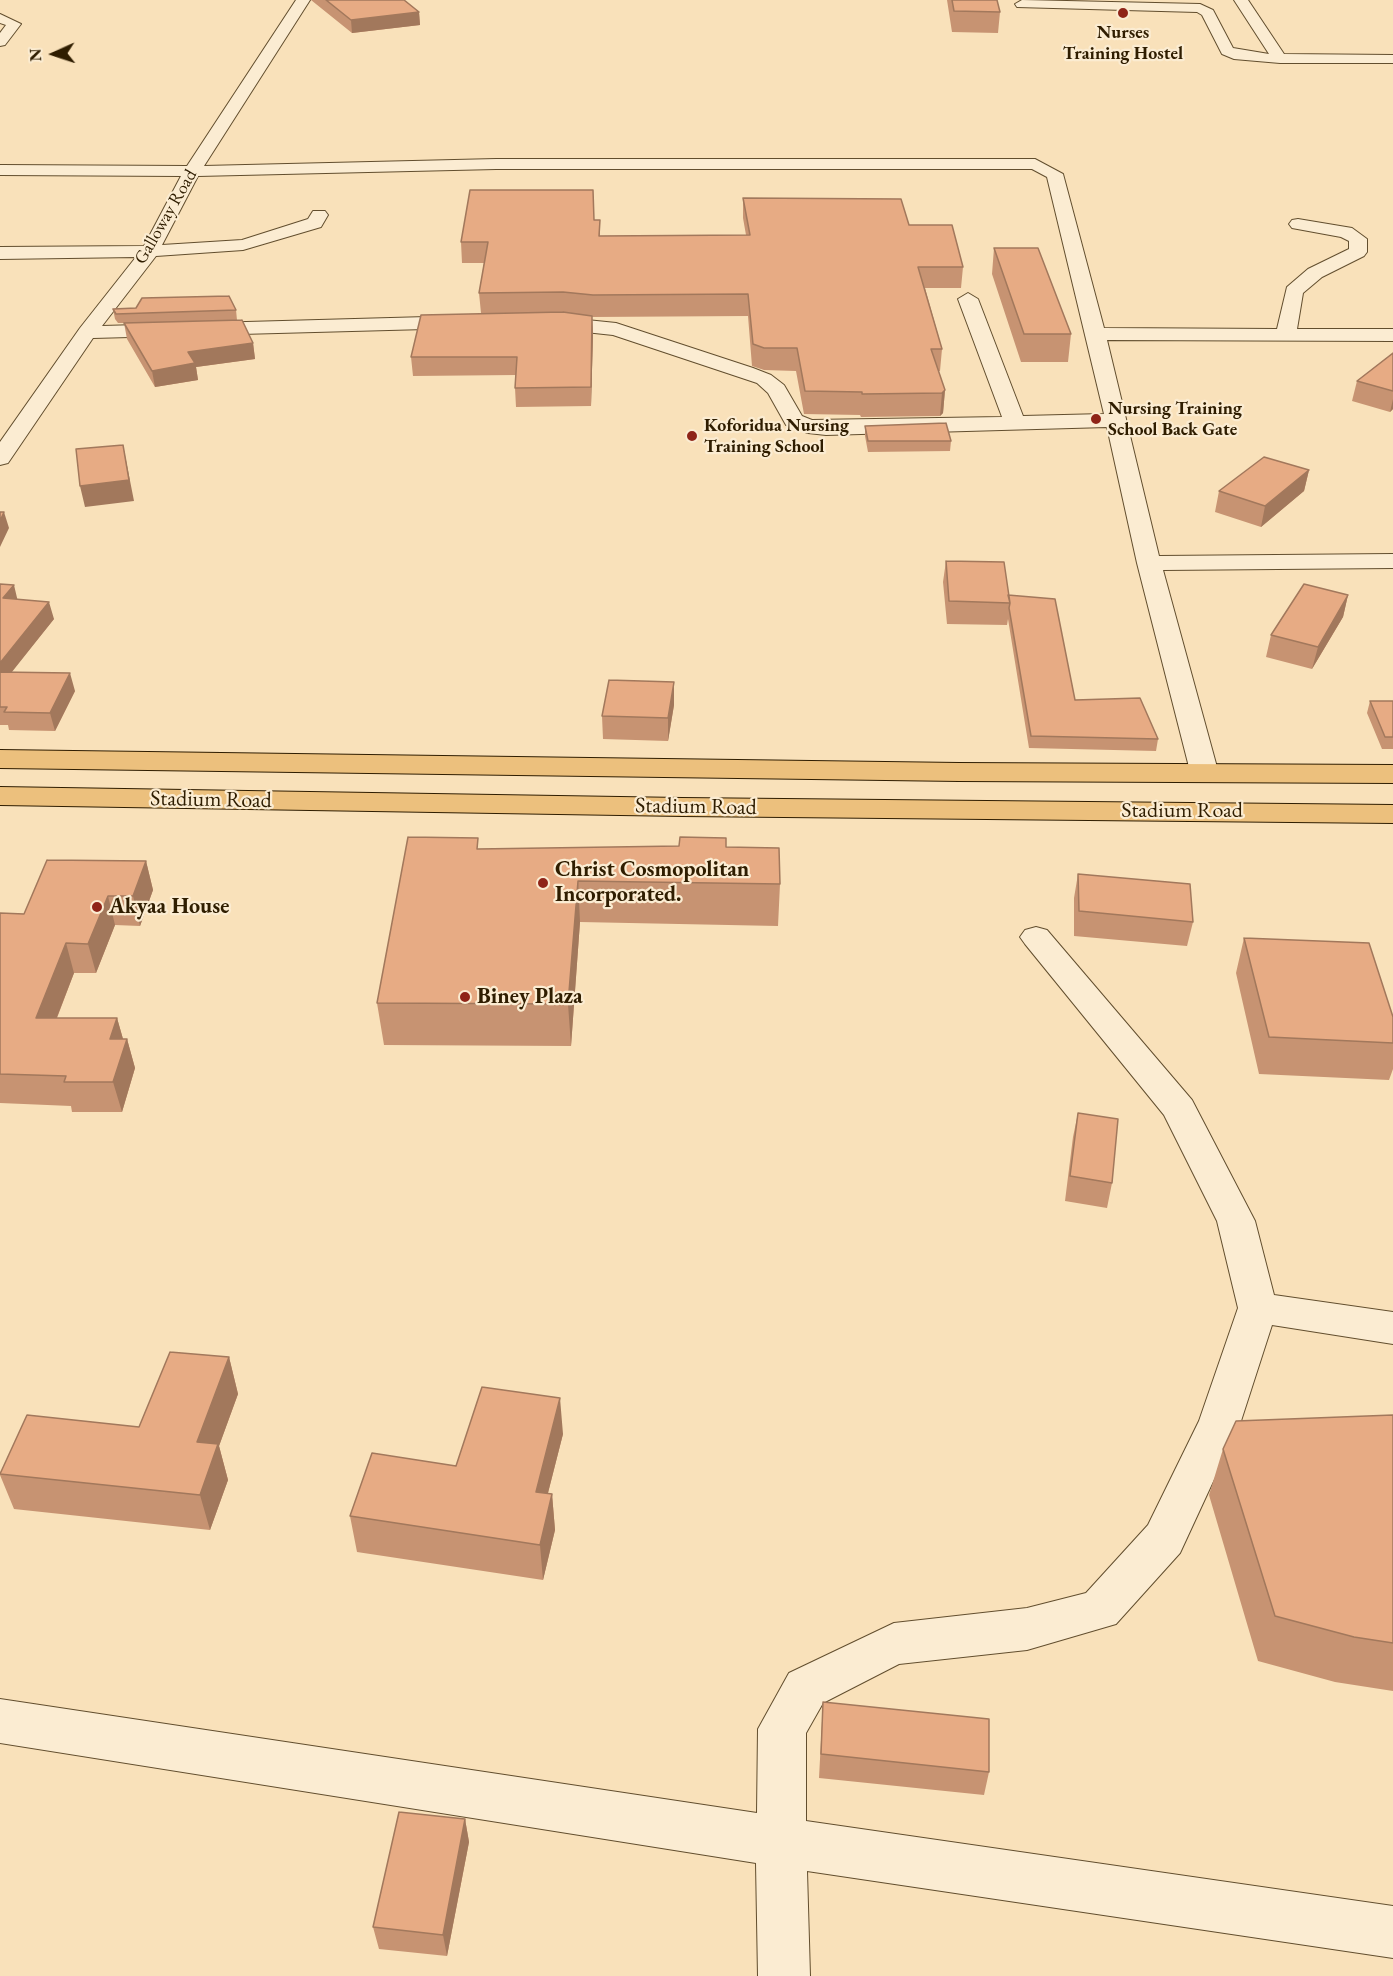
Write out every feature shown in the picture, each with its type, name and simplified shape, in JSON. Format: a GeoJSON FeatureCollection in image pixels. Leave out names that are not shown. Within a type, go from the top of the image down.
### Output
{"type":"FeatureCollection","features":[{"type":"Feature","properties":{"kind":"main road","name":"Stadium Road"},"geometry":{"type":"LineString","coordinates":[[0,759],[959,772],[1204,771],[1393,774]]}},
{"type":"Feature","properties":{"kind":"main road","name":"Stadium Road"},"geometry":{"type":"LineString","coordinates":[[0,796],[682,807],[1393,814]]}},
{"type":"Feature","properties":{"kind":"street","name":"Galloway Road"},"geometry":{"type":"LineString","coordinates":[[0,458],[87,332],[150,251],[192,171],[303,0]]}},
{"type":"Feature","properties":{"kind":"street"},"geometry":{"type":"LineString","coordinates":[[1241,0],[1280,58]]}},
{"type":"Feature","properties":{"kind":"street"},"geometry":{"type":"LineString","coordinates":[[1022,4],[1200,8],[1208,13],[1227,51],[1234,55],[1280,58],[1393,59]]}},
{"type":"Feature","properties":{"kind":"street"},"geometry":{"type":"LineString","coordinates":[[0,18],[14,24],[0,42]]}},
{"type":"Feature","properties":{"kind":"street"},"geometry":{"type":"LineString","coordinates":[[0,170],[192,171],[507,164],[904,162],[1035,164],[1055,174],[1118,420],[1149,563],[1204,771]]}},
{"type":"Feature","properties":{"kind":"street"},"geometry":{"type":"LineString","coordinates":[[0,253],[150,251],[243,245],[315,223],[319,215]]}},
{"type":"Feature","properties":{"kind":"street"},"geometry":{"type":"LineString","coordinates":[[1286,334],[1294,291],[1315,273],[1358,252],[1358,239],[1346,232],[1298,224]]}},
{"type":"Feature","properties":{"kind":"street"},"geometry":{"type":"LineString","coordinates":[[969,299],[1015,423]]}},
{"type":"Feature","properties":{"kind":"street"},"geometry":{"type":"LineString","coordinates":[[87,332],[479,322]]}},
{"type":"Feature","properties":{"kind":"street"},"geometry":{"type":"LineString","coordinates":[[524,322],[602,326],[746,372],[764,379],[777,389],[794,420],[808,426],[826,428],[1118,420]]}},
{"type":"Feature","properties":{"kind":"street"},"geometry":{"type":"LineString","coordinates":[[1096,334],[1393,335]]}},
{"type":"Feature","properties":{"kind":"street"},"geometry":{"type":"LineString","coordinates":[[1149,563],[1393,561]]}},
{"type":"Feature","properties":{"kind":"street"},"geometry":{"type":"LineString","coordinates":[[784,1976],[781,1842],[782,1729],[806,1688],[894,1644],[1027,1629],[1100,1610],[1164,1539],[1220,1421],[1258,1308],[1236,1221],[1179,1109],[1036,937]]}},
{"type":"Feature","properties":{"kind":"street"},"geometry":{"type":"LineString","coordinates":[[1258,1308],[1393,1328]]}},
{"type":"Feature","properties":{"kind":"street"},"geometry":{"type":"LineString","coordinates":[[0,1721],[781,1842],[1393,1932]]}},
{"type":"Feature","properties":{"kind":"building"},"geometry":{"type":"Polygon","coordinates":[[[326,0],[404,0],[419,12],[351,20],[326,0]]]}},
{"type":"Feature","properties":{"kind":"building"},"geometry":{"type":"Polygon","coordinates":[[[952,0],[997,0],[1000,12],[954,11],[952,0]]]}},
{"type":"Feature","properties":{"kind":"building"},"geometry":{"type":"Polygon","coordinates":[[[470,190],[593,190],[594,220],[600,220],[599,236],[750,235],[743,198],[901,199],[909,225],[952,225],[963,267],[918,267],[942,349],[931,349],[945,390],[942,393],[862,394],[862,392],[805,391],[797,348],[764,348],[753,344],[748,294],[479,293],[488,242],[461,242],[470,190]]]}},
{"type":"Feature","properties":{"kind":"building"},"geometry":{"type":"Polygon","coordinates":[[[994,248],[1038,248],[1071,334],[1024,334],[994,248]]]}},
{"type":"Feature","properties":{"kind":"building"},"geometry":{"type":"Polygon","coordinates":[[[229,296],[236,310],[116,314],[113,309],[136,308],[142,298],[229,296]]]}},
{"type":"Feature","properties":{"kind":"building"},"geometry":{"type":"Polygon","coordinates":[[[563,312],[592,316],[591,387],[515,388],[517,357],[411,357],[421,315],[563,312]]]}},
{"type":"Feature","properties":{"kind":"building"},"geometry":{"type":"Polygon","coordinates":[[[242,320],[253,343],[188,352],[195,363],[152,371],[124,323],[242,320]]]}},
{"type":"Feature","properties":{"kind":"building"},"geometry":{"type":"Polygon","coordinates":[[[1393,353],[1393,391],[1357,381],[1393,353]]]}},
{"type":"Feature","properties":{"kind":"building"},"geometry":{"type":"Polygon","coordinates":[[[946,423],[951,441],[868,441],[865,426],[946,423]]]}},
{"type":"Feature","properties":{"kind":"building"},"geometry":{"type":"Polygon","coordinates":[[[123,445],[129,480],[80,486],[76,449],[123,445]]]}},
{"type":"Feature","properties":{"kind":"building"},"geometry":{"type":"Polygon","coordinates":[[[1264,457],[1309,470],[1265,506],[1219,491],[1264,457]]]}},
{"type":"Feature","properties":{"kind":"building"},"geometry":{"type":"Polygon","coordinates":[[[946,561],[1004,562],[1010,603],[949,601],[946,561]]]}},
{"type":"Feature","properties":{"kind":"building"},"geometry":{"type":"Polygon","coordinates":[[[0,584],[14,585],[3,598],[49,602],[0,663],[0,584]]]}},
{"type":"Feature","properties":{"kind":"building"},"geometry":{"type":"Polygon","coordinates":[[[1304,584],[1348,595],[1318,647],[1271,635],[1304,584]]]}},
{"type":"Feature","properties":{"kind":"building"},"geometry":{"type":"Polygon","coordinates":[[[1008,595],[1055,599],[1075,700],[1140,698],[1158,739],[1031,736],[1008,595]]]}},
{"type":"Feature","properties":{"kind":"building"},"geometry":{"type":"Polygon","coordinates":[[[0,672],[70,673],[50,713],[4,712],[7,707],[0,707],[0,672]]]}},
{"type":"Feature","properties":{"kind":"building"},"geometry":{"type":"Polygon","coordinates":[[[609,680],[674,682],[668,718],[602,716],[609,680]]]}},
{"type":"Feature","properties":{"kind":"building"},"geometry":{"type":"Polygon","coordinates":[[[1370,701],[1393,701],[1393,737],[1385,737],[1370,701]]]}},
{"type":"Feature","properties":{"kind":"building"},"geometry":{"type":"Polygon","coordinates":[[[408,837],[478,838],[477,849],[679,846],[680,837],[726,838],[726,847],[779,848],[780,884],[578,881],[568,1004],[377,1003],[408,837]]]}},
{"type":"Feature","properties":{"kind":"building"},"geometry":{"type":"Polygon","coordinates":[[[47,860],[146,861],[133,896],[108,896],[88,944],[66,943],[36,1018],[117,1018],[110,1039],[127,1039],[113,1082],[64,1082],[66,1076],[0,1074],[0,913],[24,914],[47,860]]]}},
{"type":"Feature","properties":{"kind":"building"},"geometry":{"type":"Polygon","coordinates":[[[1078,874],[1190,884],[1193,922],[1079,911],[1078,874]]]}},
{"type":"Feature","properties":{"kind":"building"},"geometry":{"type":"Polygon","coordinates":[[[1244,938],[1369,943],[1393,1017],[1393,1043],[1269,1037],[1244,938]]]}},
{"type":"Feature","properties":{"kind":"building"},"geometry":{"type":"Polygon","coordinates":[[[1078,1113],[1118,1119],[1112,1183],[1070,1176],[1078,1113]]]}},
{"type":"Feature","properties":{"kind":"building"},"geometry":{"type":"Polygon","coordinates":[[[170,1352],[229,1357],[197,1442],[218,1444],[200,1495],[0,1474],[27,1415],[139,1427],[170,1352]]]}},
{"type":"Feature","properties":{"kind":"building"},"geometry":{"type":"Polygon","coordinates":[[[482,1387],[560,1398],[536,1492],[552,1494],[540,1545],[350,1516],[372,1453],[456,1466],[482,1387]]]}},
{"type":"Feature","properties":{"kind":"building"},"geometry":{"type":"Polygon","coordinates":[[[1393,1415],[1393,1643],[1354,1637],[1275,1616],[1223,1449],[1236,1421],[1393,1415]]]}},
{"type":"Feature","properties":{"kind":"building"},"geometry":{"type":"Polygon","coordinates":[[[823,1702],[989,1719],[989,1772],[821,1754],[823,1702]]]}},
{"type":"Feature","properties":{"kind":"building"},"geometry":{"type":"Polygon","coordinates":[[[399,1812],[465,1819],[443,1935],[373,1927],[399,1812]]]}},
{"type":"Feature","properties":{"kind":"place","name":"Nurses Training Hostel"},"geometry":{"type":"Point","coordinates":[1123,13]}},
{"type":"Feature","properties":{"kind":"place","name":"Nursing Training School Back Gate"},"geometry":{"type":"Point","coordinates":[1096,419]}},
{"type":"Feature","properties":{"kind":"place","name":"Koforidua Nursing Training School"},"geometry":{"type":"Point","coordinates":[692,436]}},
{"type":"Feature","properties":{"kind":"place","name":"Christ Cosmopolitan Incorporated."},"geometry":{"type":"Point","coordinates":[543,883]}},
{"type":"Feature","properties":{"kind":"place","name":"Akyaa House"},"geometry":{"type":"Point","coordinates":[97,907]}},
{"type":"Feature","properties":{"kind":"place","name":"Biney Plaza"},"geometry":{"type":"Point","coordinates":[465,997]}}]}
